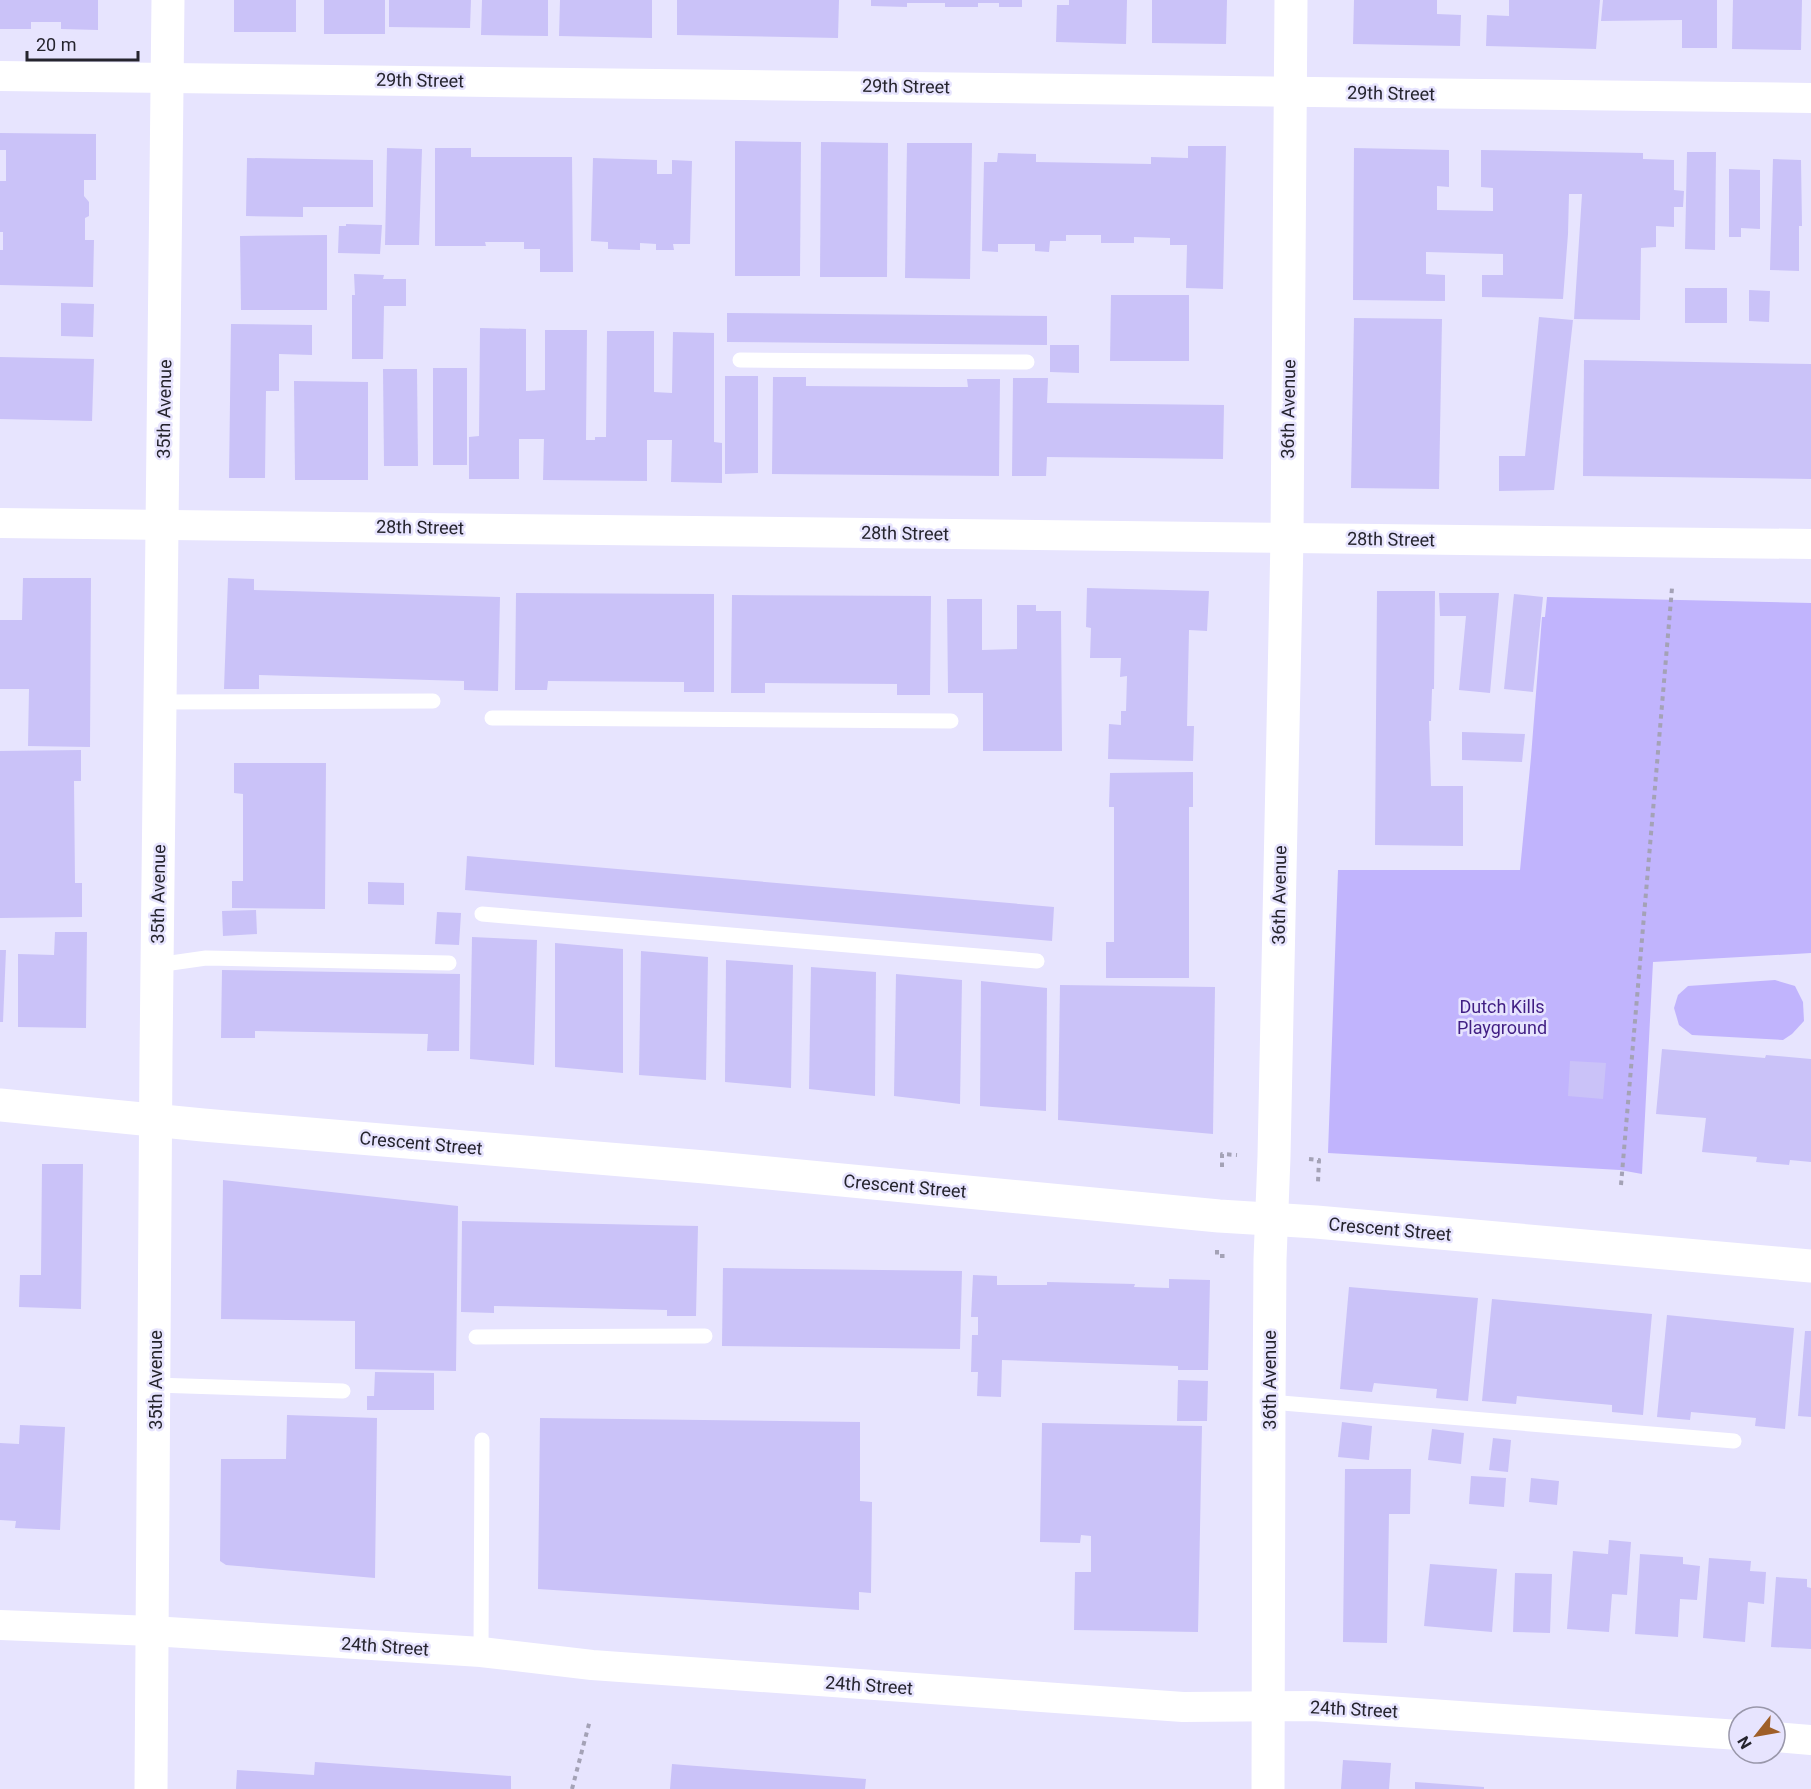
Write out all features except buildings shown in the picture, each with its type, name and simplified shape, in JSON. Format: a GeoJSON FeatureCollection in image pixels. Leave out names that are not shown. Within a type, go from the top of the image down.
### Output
{"type":"FeatureCollection","features":[{"type":"Feature","properties":{"kind":"street","name":"35th Avenue"},"geometry":{"type":"LineString","coordinates":[[151,1789],[157,965],[168,0]]}},
{"type":"Feature","properties":{"kind":"street","name":"36th Avenue"},"geometry":{"type":"LineString","coordinates":[[1268,1789],[1271,1220],[1287,538],[1291,0]]}},
{"type":"Feature","properties":{"kind":"street","name":"29th Street"},"geometry":{"type":"LineString","coordinates":[[0,76],[1811,98]]}},
{"type":"Feature","properties":{"kind":"street","name":"28th Street"},"geometry":{"type":"LineString","coordinates":[[0,523],[1811,544]]}},
{"type":"Feature","properties":{"kind":"street","name":"Crescent Street"},"geometry":{"type":"LineString","coordinates":[[0,1105],[1271,1220],[1316,1222],[1811,1266]]}},
{"type":"Feature","properties":{"kind":"street","name":"24th Street"},"geometry":{"type":"LineString","coordinates":[[0,1625],[152,1630],[481,1652],[592,1665],[1183,1707],[1313,1706],[1727,1734]]}},
{"type":"Feature","properties":{"kind":"street"},"geometry":{"type":"LineString","coordinates":[[1787,1738],[1811,1740]]}},
{"type":"Feature","properties":{"kind":"lane"},"geometry":{"type":"LineString","coordinates":[[740,360],[1027,362]]}},
{"type":"Feature","properties":{"kind":"lane"},"geometry":{"type":"LineString","coordinates":[[161,702],[433,700]]}},
{"type":"Feature","properties":{"kind":"lane"},"geometry":{"type":"LineString","coordinates":[[492,718],[951,721]]}},
{"type":"Feature","properties":{"kind":"lane"},"geometry":{"type":"LineString","coordinates":[[483,914],[1037,961]]}},
{"type":"Feature","properties":{"kind":"lane"},"geometry":{"type":"LineString","coordinates":[[157,965],[206,958],[449,963]]}},
{"type":"Feature","properties":{"kind":"lane"},"geometry":{"type":"LineString","coordinates":[[476,1337],[705,1336]]}},
{"type":"Feature","properties":{"kind":"lane"},"geometry":{"type":"LineString","coordinates":[[155,1385],[343,1391]]}},
{"type":"Feature","properties":{"kind":"lane"},"geometry":{"type":"LineString","coordinates":[[1269,1402],[1734,1441]]}},
{"type":"Feature","properties":{"kind":"lane"},"geometry":{"type":"LineString","coordinates":[[481,1652],[482,1440]]}},
{"type":"Feature","properties":{"kind":"path"},"geometry":{"type":"LineString","coordinates":[[1621,1185],[1672,588]]}},
{"type":"Feature","properties":{"kind":"path"},"geometry":{"type":"LineString","coordinates":[[1222,1167],[1222,1154],[1237,1155]]}},
{"type":"Feature","properties":{"kind":"path"},"geometry":{"type":"LineString","coordinates":[[1303,1159],[1319,1160],[1318,1182]]}},
{"type":"Feature","properties":{"kind":"path"},"geometry":{"type":"LineString","coordinates":[[572,1789],[590,1720]]}},
{"type":"Feature","properties":{"kind":"green space","name":"Dutch Kills Playground"},"geometry":{"type":"Polygon","coordinates":[[[1547,597],[1811,603],[1811,953],[1653,962],[1642,1174],[1620,1170],[1328,1153],[1338,870],[1520,870],[1542,617],[1545,617],[1547,597]]]}},
{"type":"Feature","properties":{"kind":"green space"},"geometry":{"type":"Polygon","coordinates":[[[1775,980],[1795,986],[1803,1002],[1804,1021],[1783,1040],[1692,1035],[1679,1025],[1674,1008],[1678,995],[1688,986],[1775,980]]]}}]}
